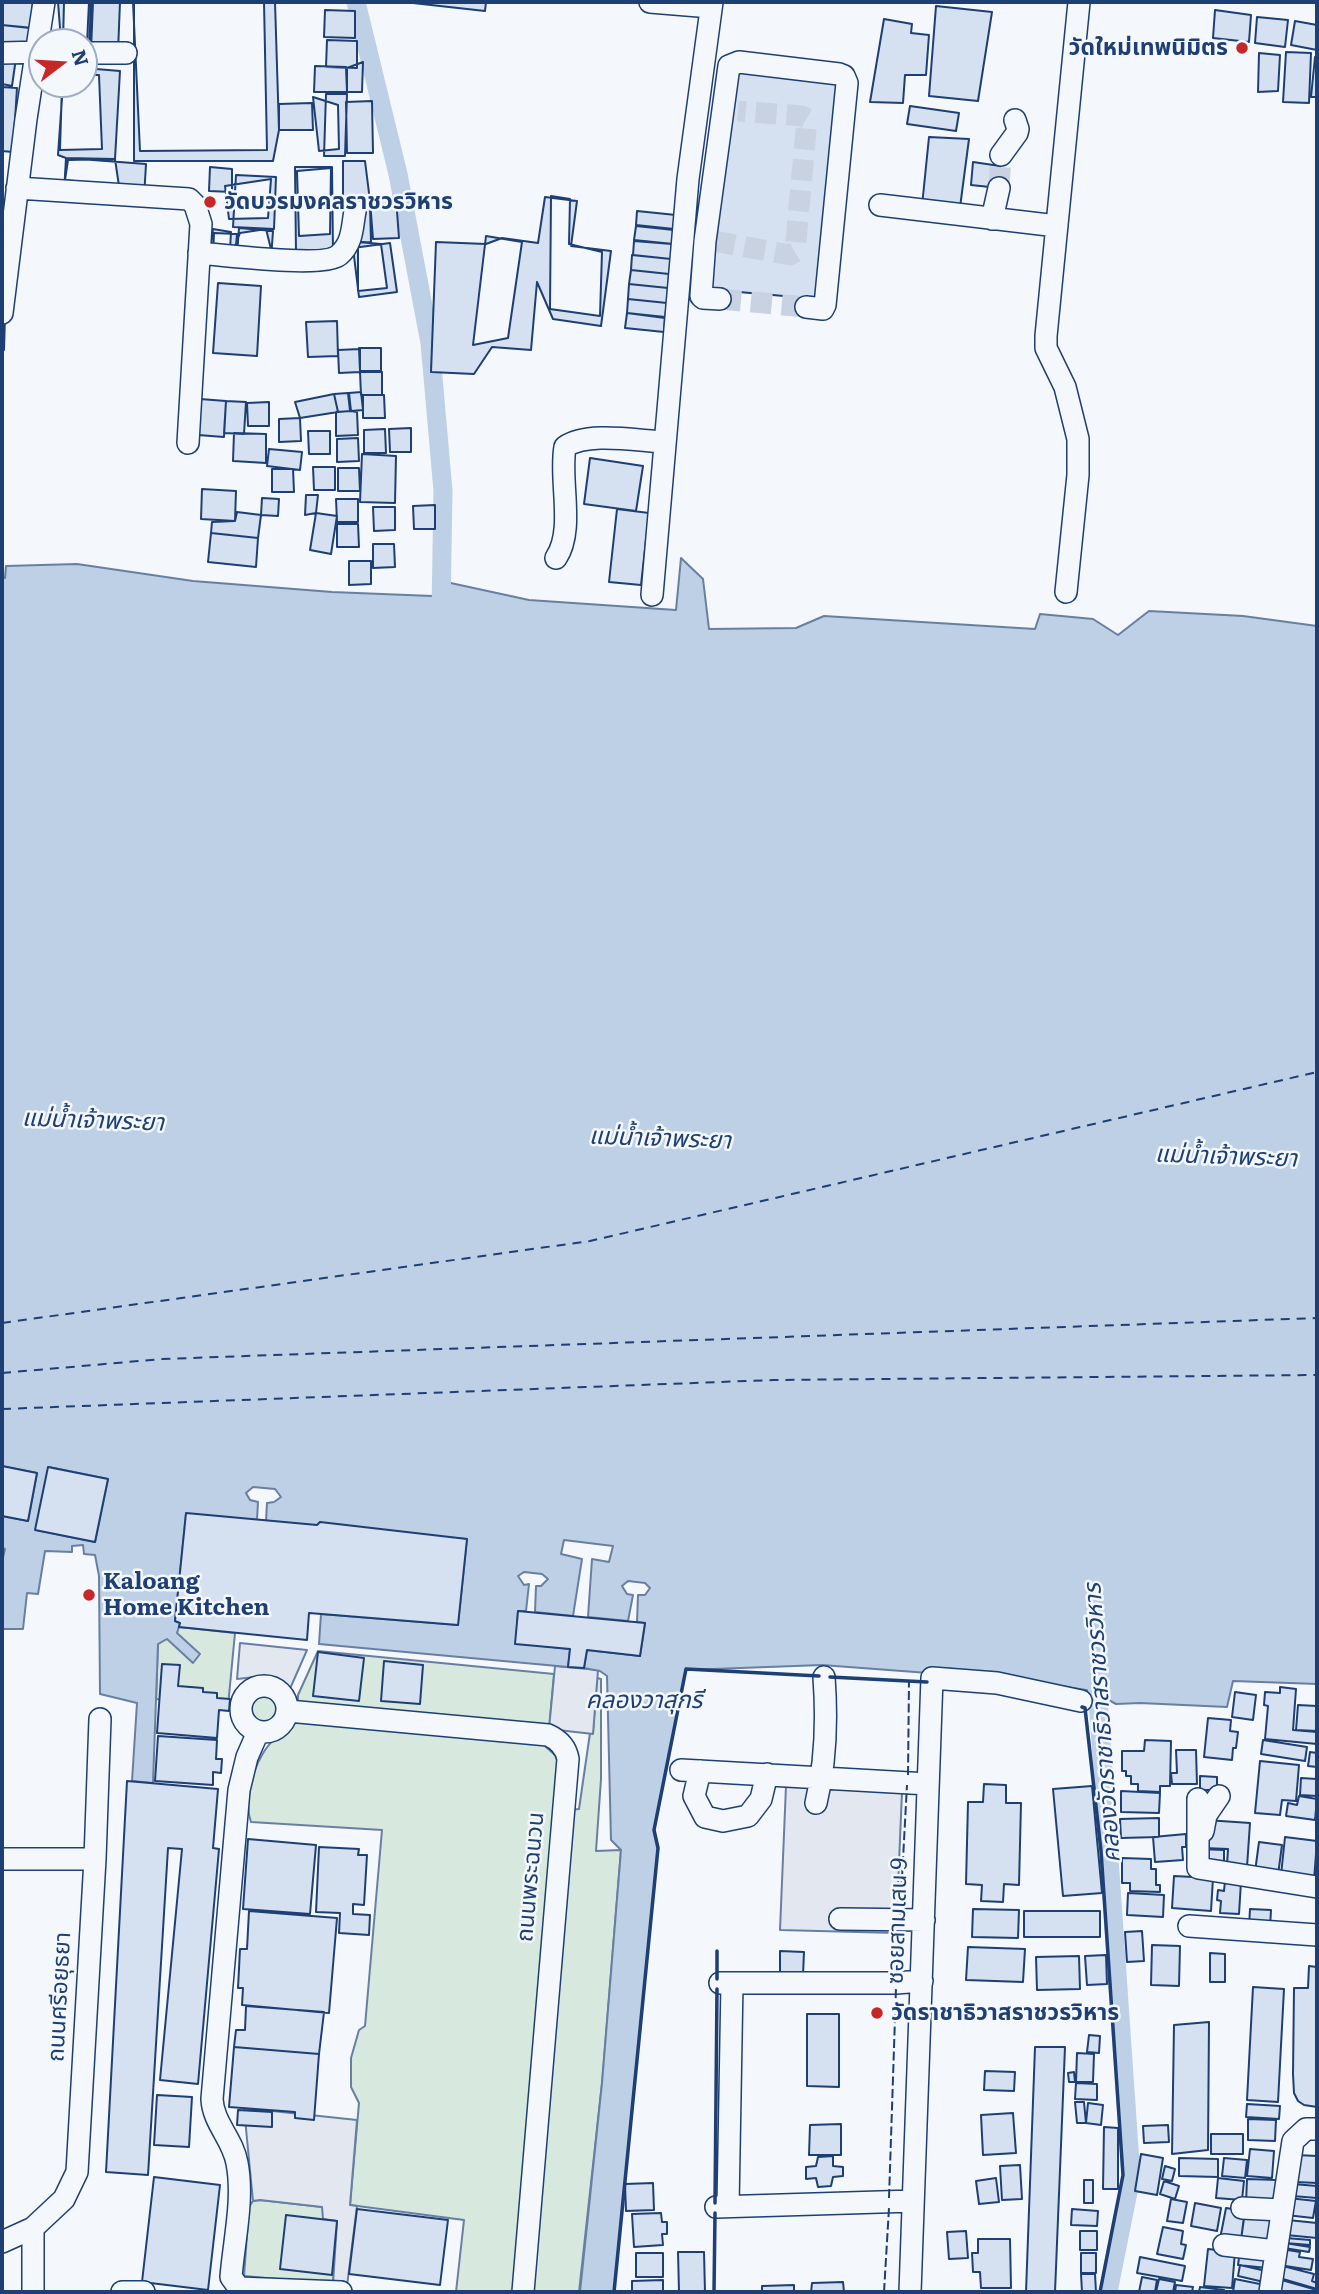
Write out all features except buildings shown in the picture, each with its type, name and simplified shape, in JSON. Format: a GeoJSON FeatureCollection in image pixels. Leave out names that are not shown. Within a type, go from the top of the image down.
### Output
{"type":"FeatureCollection","features":[{"type":"Feature","properties":{"kind":"street"},"geometry":{"type":"LineString","coordinates":[[42,28],[44,2]]}},
{"type":"Feature","properties":{"kind":"street"},"geometry":{"type":"LineString","coordinates":[[650,2],[712,5],[688,179],[652,595]]}},
{"type":"Feature","properties":{"kind":"street"},"geometry":{"type":"LineString","coordinates":[[1066,592],[1078,475],[1078,439],[1065,387],[1046,348],[1079,2]]}},
{"type":"Feature","properties":{"kind":"street"},"geometry":{"type":"LineString","coordinates":[[2,53],[28,52]]}},
{"type":"Feature","properties":{"kind":"street"},"geometry":{"type":"LineString","coordinates":[[98,53],[126,53]]}},
{"type":"Feature","properties":{"kind":"street"},"geometry":{"type":"LineString","coordinates":[[720,299],[701,296],[726,116],[730,66],[736,62],[839,74],[846,80],[825,305],[822,309],[806,307]]}},
{"type":"Feature","properties":{"kind":"street"},"geometry":{"type":"LineString","coordinates":[[2,313],[17,188],[32,98]]}},
{"type":"Feature","properties":{"kind":"street"},"geometry":{"type":"LineString","coordinates":[[697,115],[726,116]]}},
{"type":"Feature","properties":{"kind":"street"},"geometry":{"type":"LineString","coordinates":[[1001,155],[1017,133],[1015,120]]}},
{"type":"Feature","properties":{"kind":"street"},"geometry":{"type":"LineString","coordinates":[[992,219],[999,187]]}},
{"type":"Feature","properties":{"kind":"street"},"geometry":{"type":"LineString","coordinates":[[17,188],[189,200],[195,205],[201,224],[188,443]]}},
{"type":"Feature","properties":{"kind":"street"},"geometry":{"type":"LineString","coordinates":[[880,205],[1057,226]]}},
{"type":"Feature","properties":{"kind":"street"},"geometry":{"type":"LineString","coordinates":[[199,253],[312,262],[334,259],[351,240],[355,211]]}},
{"type":"Feature","properties":{"kind":"street"},"geometry":{"type":"LineString","coordinates":[[556,558],[563,547],[565,447],[586,438],[665,442]]}},
{"type":"Feature","properties":{"kind":"street"},"geometry":{"type":"LineString","coordinates":[[816,1803],[822,1778],[824,1677]]}},
{"type":"Feature","properties":{"kind":"street","name":"ซอยสามเสน 9"},"geometry":{"type":"LineString","coordinates":[[910,2292],[932,1678],[997,1683],[1081,1701]]}},
{"type":"Feature","properties":{"kind":"street"},"geometry":{"type":"LineString","coordinates":[[265,1685],[273,1687],[285,1697],[288,1711],[281,1726],[258,1732],[246,1723],[242,1716],[242,1701],[251,1689],[265,1685]]}},
{"type":"Feature","properties":{"kind":"street","name":"ถนนพระฉนวน"},"geometry":{"type":"LineString","coordinates":[[288,1711],[548,1735],[555,1738],[567,1752],[523,2292]]}},
{"type":"Feature","properties":{"kind":"street","name":"ถนนศรีอยุธยา"},"geometry":{"type":"LineString","coordinates":[[2,2242],[33,2228],[65,2199],[76,2172],[95,1859],[100,1719]]}},
{"type":"Feature","properties":{"kind":"street"},"geometry":{"type":"LineString","coordinates":[[258,1732],[247,1757],[239,1790],[212,2099],[212,2112],[230,2142],[238,2164],[239,2198],[231,2277],[236,2290],[334,2292]]}},
{"type":"Feature","properties":{"kind":"street"},"geometry":{"type":"LineString","coordinates":[[767,1774],[761,1799],[748,1816],[723,1821],[705,1817],[695,1797],[690,1770],[767,1774],[928,1784]]}},
{"type":"Feature","properties":{"kind":"street"},"geometry":{"type":"LineString","coordinates":[[1208,1797],[1197,1842],[1198,1868],[1317,1887]]}},
{"type":"Feature","properties":{"kind":"street"},"geometry":{"type":"LineString","coordinates":[[2,1859],[95,1859]]}},
{"type":"Feature","properties":{"kind":"street"},"geometry":{"type":"LineString","coordinates":[[840,1919],[924,1920]]}},
{"type":"Feature","properties":{"kind":"street"},"geometry":{"type":"LineString","coordinates":[[1189,1926],[1317,1935]]}},
{"type":"Feature","properties":{"kind":"street"},"geometry":{"type":"LineString","coordinates":[[913,2202],[722,2207],[725,1983],[922,1980]]}},
{"type":"Feature","properties":{"kind":"street"},"geometry":{"type":"LineString","coordinates":[[1270,2292],[1293,2141],[1306,2129],[1317,2129]]}},
{"type":"Feature","properties":{"kind":"street"},"geometry":{"type":"LineString","coordinates":[[1242,2208],[1281,2210]]}},
{"type":"Feature","properties":{"kind":"street"},"geometry":{"type":"LineString","coordinates":[[33,2228],[33,2292]]}},
{"type":"Feature","properties":{"kind":"street"},"geometry":{"type":"LineString","coordinates":[[1224,2245],[1276,2251]]}},
{"type":"Feature","properties":{"kind":"street"},"geometry":{"type":"LineString","coordinates":[[122,2292],[144,2292]]}},
{"type":"Feature","properties":{"kind":"shaded area"},"geometry":{"type":"Polygon","coordinates":[[[179,1627],[235,1633],[228,1706],[156,1699],[158,1644],[179,1627]]]}},
{"type":"Feature","properties":{"kind":"shaded area"},"geometry":{"type":"Polygon","coordinates":[[[240,1643],[307,1650],[289,1691],[255,1677],[237,1679],[240,1643]]]}},
{"type":"Feature","properties":{"kind":"shaded area"},"geometry":{"type":"Polygon","coordinates":[[[318,1651],[554,1674],[549,1729],[298,1703],[298,1695],[318,1651]]]}},
{"type":"Feature","properties":{"kind":"shaded area"},"geometry":{"type":"Polygon","coordinates":[[[555,1666],[598,1670],[593,1734],[549,1729],[555,1666]]]}},
{"type":"Feature","properties":{"kind":"shaded area"},"geometry":{"type":"Polygon","coordinates":[[[597,1678],[601,1679],[601,1779],[596,1851],[621,1850],[602,2083],[579,2292],[529,2292],[569,1810],[579,1809],[590,1733],[593,1733],[597,1678]]]}},
{"type":"Feature","properties":{"kind":"shaded area"},"geometry":{"type":"Polygon","coordinates":[[[265,1694],[276,1699],[281,1710],[276,1721],[265,1726],[254,1721],[249,1710],[254,1699],[265,1694]]]}},
{"type":"Feature","properties":{"kind":"shaded area"},"geometry":{"type":"Polygon","coordinates":[[[299,1719],[544,1745],[556,1756],[559,1764],[513,2292],[456,2292],[464,2220],[350,2205],[359,2103],[351,2087],[351,2058],[359,2030],[365,2026],[382,1830],[251,1822],[249,1797],[258,1762],[274,1740],[299,1719]]]}},
{"type":"Feature","properties":{"kind":"shaded area"},"geometry":{"type":"Polygon","coordinates":[[[786,1786],[902,1792],[896,1933],[780,1930],[786,1786]]]}},
{"type":"Feature","properties":{"kind":"shaded area"},"geometry":{"type":"Polygon","coordinates":[[[244,2108],[357,2120],[350,2205],[357,2206],[347,2286],[333,2284],[337,2221],[323,2219],[322,2207],[253,2201],[244,2108]]]}},
{"type":"Feature","properties":{"kind":"shaded area"},"geometry":{"type":"Polygon","coordinates":[[[253,2201],[322,2207],[337,2221],[333,2284],[244,2276],[249,2207],[253,2201]]]}},
{"type":"Feature","properties":{"kind":"water"},"geometry":{"type":"Polygon","coordinates":[[[681,558],[703,579],[709,629],[796,628],[824,616],[1035,629],[1040,614],[1093,619],[1118,635],[1149,611],[1243,616],[1317,626],[1317,1684],[1233,1681],[1227,1707],[1116,1704],[1092,1691],[987,1674],[955,1675],[822,1665],[686,1670],[654,1830],[658,1848],[614,2292],[580,2292],[602,2083],[621,1850],[611,1840],[607,1676],[600,1671],[584,1668],[587,1650],[640,1656],[645,1623],[637,1622],[638,1595],[645,1595],[650,1588],[645,1583],[628,1581],[622,1586],[627,1594],[633,1595],[628,1621],[588,1617],[592,1559],[609,1562],[613,1546],[564,1540],[561,1554],[582,1559],[573,1616],[535,1612],[536,1586],[541,1586],[548,1579],[542,1574],[524,1572],[518,1576],[524,1585],[529,1584],[526,1611],[518,1611],[516,1643],[570,1649],[568,1667],[319,1644],[321,1614],[458,1625],[467,1539],[266,1521],[267,1503],[281,1497],[275,1489],[253,1487],[246,1493],[250,1500],[258,1502],[257,1520],[186,1514],[175,1621],[180,1623],[177,1633],[200,1654],[193,1663],[167,1639],[158,1644],[153,1783],[132,1781],[137,1703],[100,1694],[99,1576],[95,1555],[84,1554],[83,1545],[72,1546],[72,1552],[45,1551],[38,1594],[27,1593],[23,1629],[2,1629],[2,1562],[5,1549],[2,1548],[2,1516],[28,1521],[37,1473],[2,1466],[2,578],[5,578],[6,566],[77,564],[193,581],[332,592],[432,596],[446,582],[529,600],[676,610],[681,558]],[[49,1467],[36,1530],[95,1542],[108,1479],[49,1467]]]}},
{"type":"Feature","properties":{"kind":"waterway"},"geometry":{"type":"LineString","coordinates":[[356,2],[398,174],[430,343],[443,491],[441,612]]}},
{"type":"Feature","properties":{"kind":"waterway","name":"คลองวัดราชาธิวาสราชวรวิหาร"},"geometry":{"type":"LineString","coordinates":[[1096,1670],[1131,2177],[1108,2292]]}},
{"type":"Feature","properties":{"kind":"ferry route"},"geometry":{"type":"LineString","coordinates":[[2,1323],[590,1241],[1317,1072]]}},
{"type":"Feature","properties":{"kind":"ferry route"},"geometry":{"type":"LineString","coordinates":[[2,1373],[162,1359],[1317,1318]]}},
{"type":"Feature","properties":{"kind":"ferry route"},"geometry":{"type":"LineString","coordinates":[[2,1409],[773,1380],[1317,1375]]}},
{"type":"Feature","properties":{"kind":"tunnel"},"geometry":{"type":"LineString","coordinates":[[714,241],[790,255],[795,252],[807,119],[802,116],[738,111]]}},
{"type":"Feature","properties":{"kind":"tunnel"},"geometry":{"type":"LineString","coordinates":[[999,188],[1001,155]]}},
{"type":"Feature","properties":{"kind":"tunnel"},"geometry":{"type":"LineString","coordinates":[[720,299],[806,307]]}},
{"type":"Feature","properties":{"kind":"fence"},"geometry":{"type":"LineString","coordinates":[[908,1775],[909,1680]]}},
{"type":"Feature","properties":{"kind":"fence"},"geometry":{"type":"LineString","coordinates":[[900,1915],[907,1785]]}},
{"type":"Feature","properties":{"kind":"fence"},"geometry":{"type":"LineString","coordinates":[[896,1978],[899,1925]]}},
{"type":"Feature","properties":{"kind":"fence"},"geometry":{"type":"LineString","coordinates":[[889,2198],[896,1988]]}},
{"type":"Feature","properties":{"kind":"fence"},"geometry":{"type":"LineString","coordinates":[[884,2292],[889,2208]]}},
{"type":"Feature","properties":{"kind":"wall"},"geometry":{"type":"LineString","coordinates":[[614,2292],[658,1848],[654,1830],[686,1669],[819,1676]]}},
{"type":"Feature","properties":{"kind":"wall"},"geometry":{"type":"LineString","coordinates":[[830,1677],[927,1682]]}},
{"type":"Feature","properties":{"kind":"wall"},"geometry":{"type":"LineString","coordinates":[[1082,1707],[1085,1708],[1101,1851],[1123,2175],[1100,2292]]}},
{"type":"Feature","properties":{"kind":"wall"},"geometry":{"type":"LineString","coordinates":[[717,1951],[717,1979]]}},
{"type":"Feature","properties":{"kind":"wall"},"geometry":{"type":"LineString","coordinates":[[715,2203],[717,1989]]}},
{"type":"Feature","properties":{"kind":"wall"},"geometry":{"type":"LineString","coordinates":[[714,2292],[715,2213]]}},
{"type":"Feature","properties":{"kind":"place","name":"วัดใหม่เทพนิมิตร"},"geometry":{"type":"Point","coordinates":[1242,48]}},
{"type":"Feature","properties":{"kind":"place","name":"วัดบวรมงคลราชวรวิหาร"},"geometry":{"type":"Point","coordinates":[210,202]}},
{"type":"Feature","properties":{"kind":"place","name":"Kaloang Home Kitchen"},"geometry":{"type":"Point","coordinates":[89,1595]}},
{"type":"Feature","properties":{"kind":"place","name":"วัดราชาธิวาสราชวรวิหาร"},"geometry":{"type":"Point","coordinates":[877,2013]}},
{"type":"Feature","properties":{"kind":"water label","name":"แม่น้ำเจ้าพระยา"},"geometry":{"type":"Point","coordinates":[93,1121]}},
{"type":"Feature","properties":{"kind":"water label","name":"แม่น้ำเจ้าพระยา"},"geometry":{"type":"Point","coordinates":[660,1139]}},
{"type":"Feature","properties":{"kind":"water label","name":"แม่น้ำเจ้าพระยา"},"geometry":{"type":"Point","coordinates":[1226,1157]}},
{"type":"Feature","properties":{"kind":"water label","name":"คลองวาสุกรี"},"geometry":{"type":"Point","coordinates":[644,1701]}}]}
